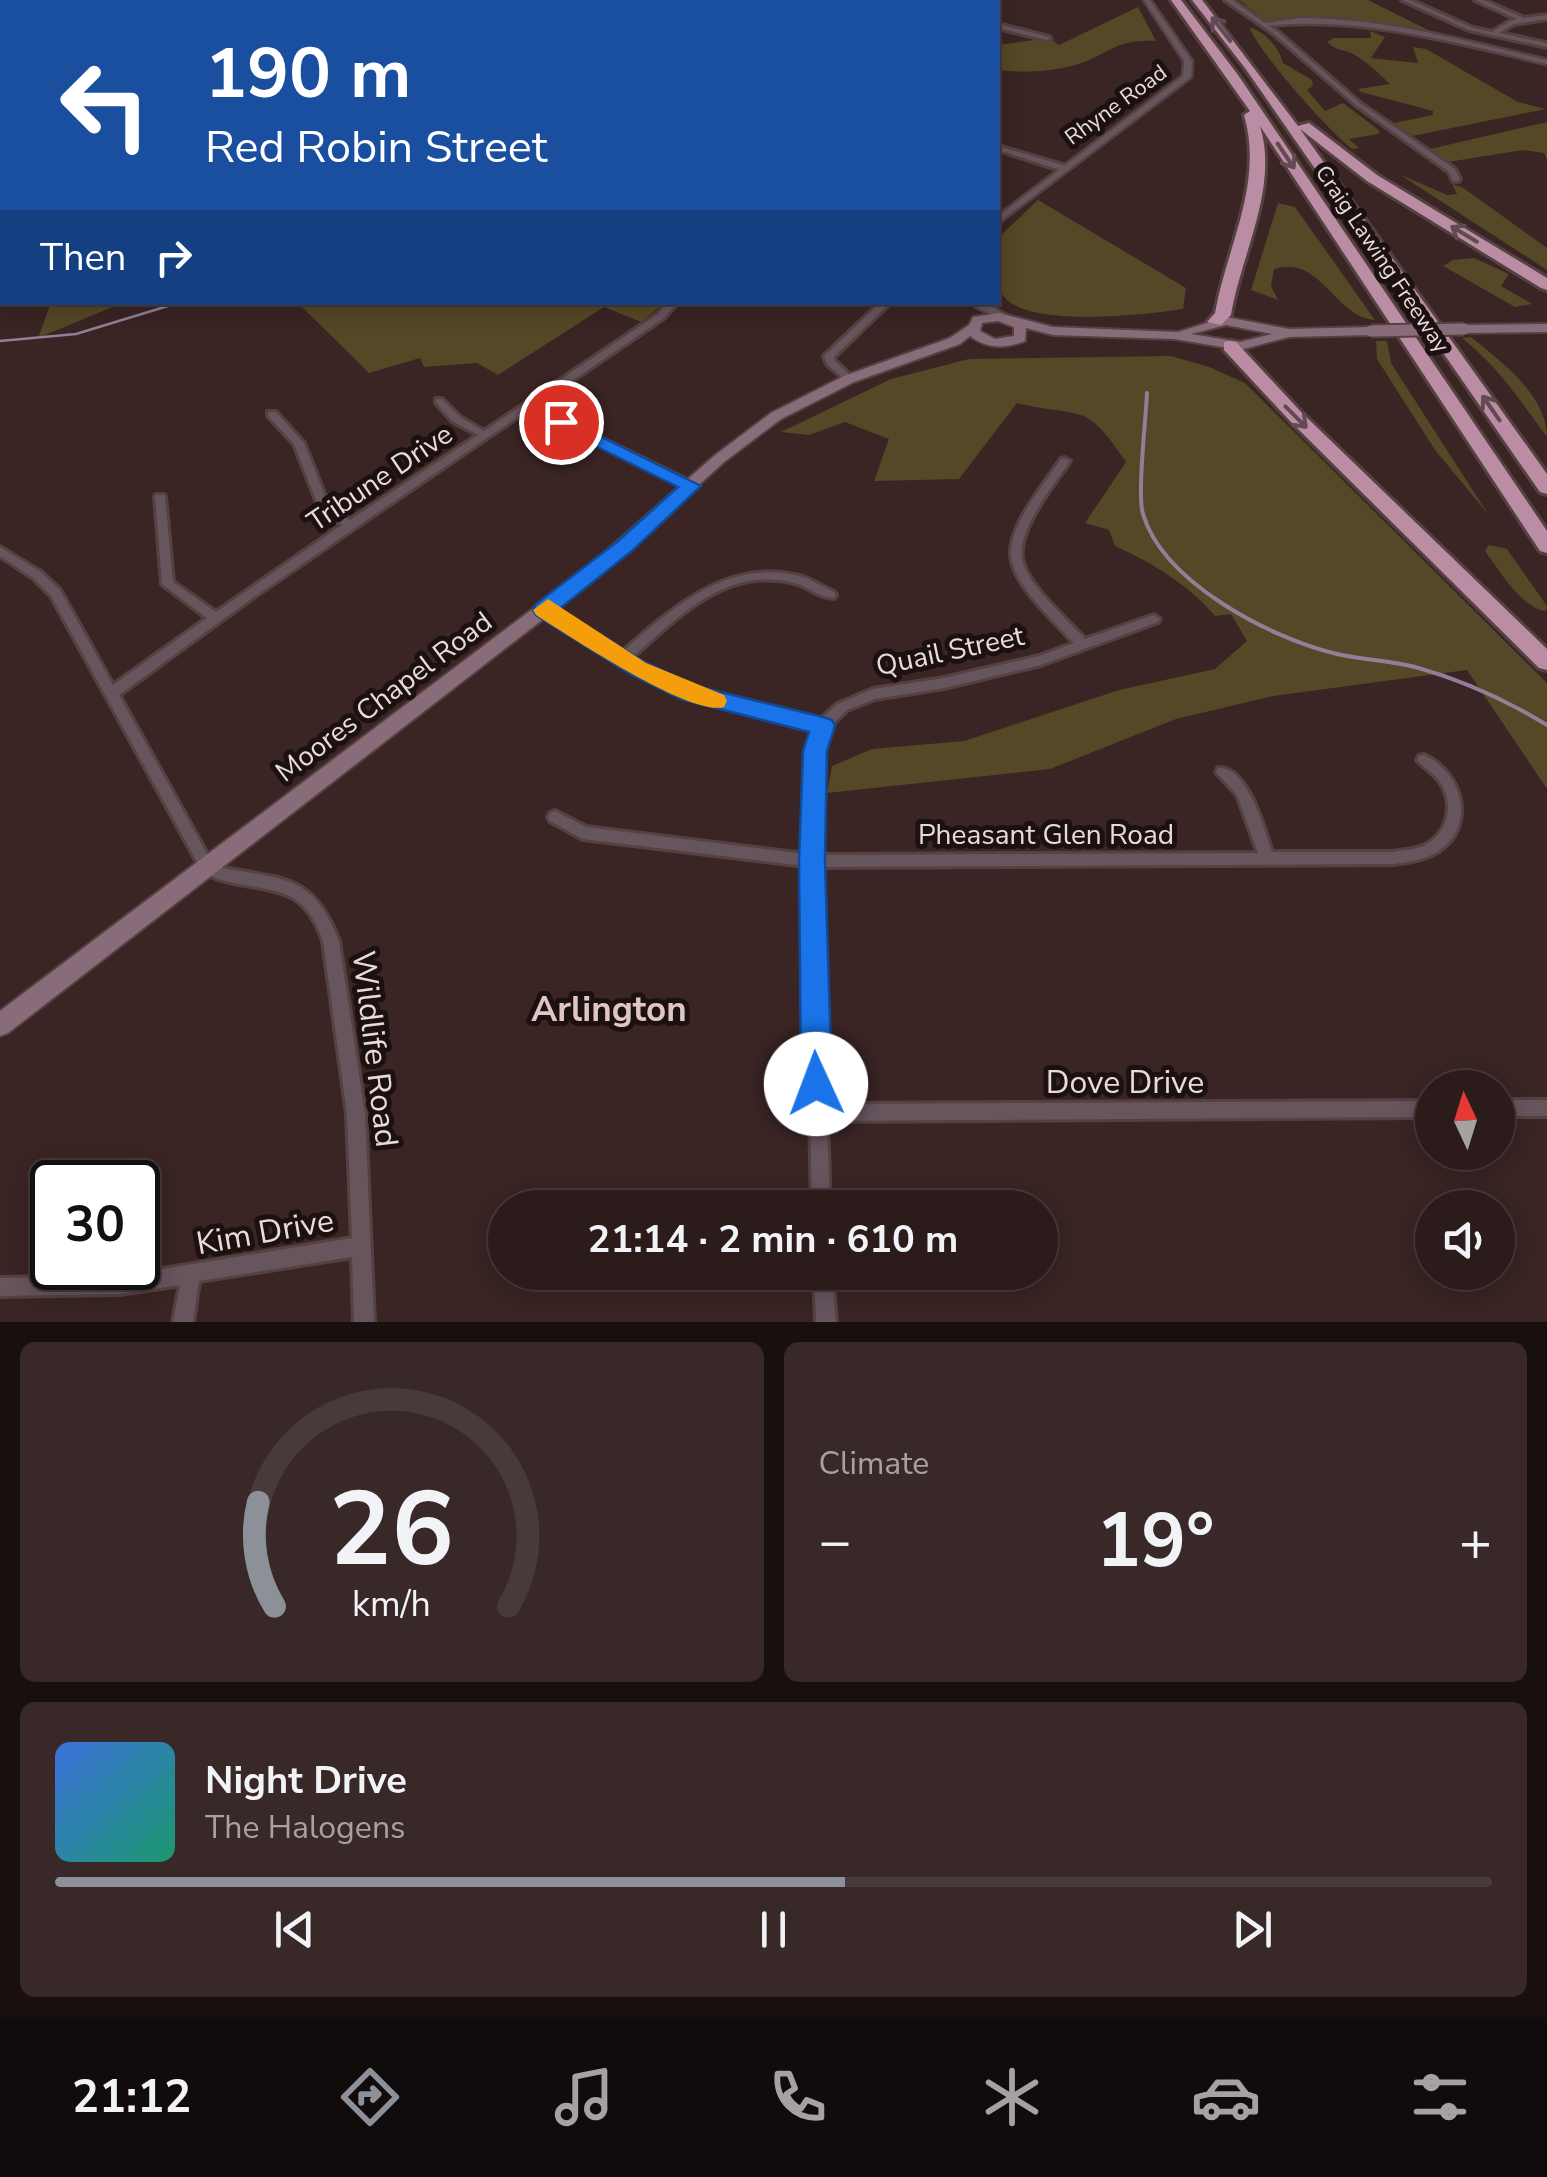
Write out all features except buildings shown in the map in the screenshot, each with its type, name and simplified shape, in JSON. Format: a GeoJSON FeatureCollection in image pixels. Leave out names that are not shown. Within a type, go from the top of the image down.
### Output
{"type":"FeatureCollection","features":[{"type":"Feature","properties":{"kind":"highway","name":"Craig Lawing Freeway"},"geometry":{"type":"LineString","coordinates":[[1176,0],[1232,75],[1547,546]]}},
{"type":"Feature","properties":{"kind":"highway","name":"Craig Lawing Freeway"},"geometry":{"type":"LineString","coordinates":[[1197,0],[1249,66],[1547,488]]}},
{"type":"Feature","properties":{"kind":"highway"},"geometry":{"type":"LineString","coordinates":[[1249,66],[1299,122],[1332,151],[1547,286]]}},
{"type":"Feature","properties":{"kind":"highway"},"geometry":{"type":"LineString","coordinates":[[1210,325],[1222,315],[1225,290],[1260,166],[1258,136],[1232,75]]}},
{"type":"Feature","properties":{"kind":"highway"},"geometry":{"type":"LineString","coordinates":[[1222,343],[1547,662]]}},
{"type":"Feature","properties":{"kind":"main road"},"geometry":{"type":"LineString","coordinates":[[990,342],[976,336],[974,324],[1011,320],[1053,331],[1174,335],[1248,346],[1288,333]]}},
{"type":"Feature","properties":{"kind":"main road"},"geometry":{"type":"LineString","coordinates":[[1011,320],[1022,329],[1020,338],[1053,331]]}},
{"type":"Feature","properties":{"kind":"main road","name":"Moores Chapel Road"},"geometry":{"type":"LineString","coordinates":[[955,341],[974,324]]}},
{"type":"Feature","properties":{"kind":"main road"},"geometry":{"type":"LineString","coordinates":[[1210,325],[1222,343]]}},
{"type":"Feature","properties":{"kind":"main road"},"geometry":{"type":"LineString","coordinates":[[1174,335],[1210,325],[1288,333],[1543,327]]}},
{"type":"Feature","properties":{"kind":"main road","name":"Moores Chapel Road"},"geometry":{"type":"LineString","coordinates":[[0,1025],[626,546],[776,416],[849,379],[955,341],[1007,343],[1020,338]]}},
{"type":"Feature","properties":{"kind":"street","name":"Rhyne Road"},"geometry":{"type":"LineString","coordinates":[[1000,218],[1187,78],[1188,61],[1148,0]]}},
{"type":"Feature","properties":{"kind":"street"},"geometry":{"type":"LineString","coordinates":[[1228,0],[1358,104],[1452,171],[1456,179]]}},
{"type":"Feature","properties":{"kind":"street"},"geometry":{"type":"LineString","coordinates":[[1405,0],[1453,22],[1547,45]]}},
{"type":"Feature","properties":{"kind":"street"},"geometry":{"type":"LineString","coordinates":[[1478,0],[1522,20]]}},
{"type":"Feature","properties":{"kind":"street"},"geometry":{"type":"LineString","coordinates":[[1493,34],[1522,20],[1547,17]]}},
{"type":"Feature","properties":{"kind":"street"},"geometry":{"type":"LineString","coordinates":[[1261,25],[1345,22],[1547,62]]}},
{"type":"Feature","properties":{"kind":"street"},"geometry":{"type":"LineString","coordinates":[[1000,26],[1047,38]]}},
{"type":"Feature","properties":{"kind":"street"},"geometry":{"type":"LineString","coordinates":[[1000,149],[1063,168]]}},
{"type":"Feature","properties":{"kind":"street","name":"Tribune Drive"},"geometry":{"type":"LineString","coordinates":[[112,693],[214,617],[529,407],[671,305]]}},
{"type":"Feature","properties":{"kind":"street"},"geometry":{"type":"LineString","coordinates":[[849,379],[830,362],[829,356],[884,305]]}},
{"type":"Feature","properties":{"kind":"street"},"geometry":{"type":"LineString","coordinates":[[974,324],[980,305]]}},
{"type":"Feature","properties":{"kind":"street"},"geometry":{"type":"LineString","coordinates":[[982,305],[1011,320]]}},
{"type":"Feature","properties":{"kind":"street"},"geometry":{"type":"LineString","coordinates":[[438,401],[456,418],[485,435]]}},
{"type":"Feature","properties":{"kind":"street"},"geometry":{"type":"LineString","coordinates":[[529,407],[691,486]]}},
{"type":"Feature","properties":{"kind":"street"},"geometry":{"type":"LineString","coordinates":[[272,414],[299,443],[324,508],[350,525]]}},
{"type":"Feature","properties":{"kind":"street"},"geometry":{"type":"LineString","coordinates":[[1065,461],[1022,524],[1016,536],[1014,558],[1024,578],[1083,646]]}},
{"type":"Feature","properties":{"kind":"street"},"geometry":{"type":"LineString","coordinates":[[160,497],[162,568],[168,584],[214,617]]}},
{"type":"Feature","properties":{"kind":"street"},"geometry":{"type":"LineString","coordinates":[[0,551],[37,574],[56,593],[207,867]]}},
{"type":"Feature","properties":{"kind":"street"},"geometry":{"type":"LineString","coordinates":[[623,659],[693,598],[729,581],[787,578],[830,595]]}},
{"type":"Feature","properties":{"kind":"street"},"geometry":{"type":"LineString","coordinates":[[544,610],[623,659],[706,698],[823,726],[815,751],[812,861],[820,1190]]}},
{"type":"Feature","properties":{"kind":"street","name":"Quail Street"},"geometry":{"type":"LineString","coordinates":[[823,726],[842,707],[872,694],[965,679],[1083,646],[1154,619]]}},
{"type":"Feature","properties":{"kind":"street","name":"Pheasant Glen Road"},"geometry":{"type":"LineString","coordinates":[[555,817],[584,833],[812,861],[1393,858],[1432,848],[1452,825],[1455,799],[1445,776],[1424,760]]}},
{"type":"Feature","properties":{"kind":"street"},"geometry":{"type":"LineString","coordinates":[[1223,772],[1243,792],[1268,860]]}},
{"type":"Feature","properties":{"kind":"street","name":"Wildlife Road"},"geometry":{"type":"LineString","coordinates":[[207,867],[216,873],[302,894],[324,916],[356,1114],[364,1322]]}},
{"type":"Feature","properties":{"kind":"street"},"geometry":{"type":"LineString","coordinates":[[1515,1108],[1547,1108]]}},
{"type":"Feature","properties":{"kind":"street","name":"Dove Drive"},"geometry":{"type":"LineString","coordinates":[[817,1114],[1415,1110]]}},
{"type":"Feature","properties":{"kind":"street","name":"Kim Drive"},"geometry":{"type":"LineString","coordinates":[[0,1287],[120,1285],[362,1246]]}},
{"type":"Feature","properties":{"kind":"street"},"geometry":{"type":"LineString","coordinates":[[183,1322],[191,1276]]}},
{"type":"Feature","properties":{"kind":"street"},"geometry":{"type":"LineString","coordinates":[[824,1290],[826,1322]]}},
{"type":"Feature","properties":{"kind":"shaded area"},"geometry":{"type":"Polygon","coordinates":[[[1239,0],[1368,0],[1432,32],[1352,20],[1266,21],[1239,0]]]}},
{"type":"Feature","properties":{"kind":"shaded area"},"geometry":{"type":"Polygon","coordinates":[[[1138,7],[1156,41],[1122,44],[1087,61],[1056,69],[1000,70],[1000,45],[1049,38],[1059,45],[1138,7]]]}},
{"type":"Feature","properties":{"kind":"shaded area"},"geometry":{"type":"Polygon","coordinates":[[[1249,27],[1271,41],[1283,63],[1312,80],[1313,86],[1307,90],[1325,111],[1343,103],[1380,131],[1378,134],[1349,139],[1359,148],[1352,149],[1296,91],[1249,27]]]}},
{"type":"Feature","properties":{"kind":"shaded area"},"geometry":{"type":"Polygon","coordinates":[[[1370,31],[1385,37],[1371,58],[1418,63],[1413,47],[1426,49],[1518,102],[1546,109],[1412,136],[1394,123],[1433,115],[1433,111],[1361,92],[1358,89],[1390,84],[1360,58],[1327,42],[1334,38],[1371,38],[1370,31]]]}},
{"type":"Feature","properties":{"kind":"shaded area"},"geometry":{"type":"Polygon","coordinates":[[[1547,122],[1547,160],[1544,153],[1523,150],[1448,162],[1430,149],[1547,122]]]}},
{"type":"Feature","properties":{"kind":"shaded area"},"geometry":{"type":"Polygon","coordinates":[[[1399,174],[1447,195],[1457,194],[1452,184],[1462,187],[1547,248],[1547,270],[1399,174]]]}},
{"type":"Feature","properties":{"kind":"shaded area"},"geometry":{"type":"Polygon","coordinates":[[[1038,200],[1186,288],[1183,309],[1091,317],[1020,308],[1006,299],[1000,287],[1000,236],[1038,200]]]}},
{"type":"Feature","properties":{"kind":"shaded area"},"geometry":{"type":"Polygon","coordinates":[[[1278,203],[1295,207],[1375,320],[1349,309],[1304,270],[1274,269],[1271,286],[1278,300],[1251,290],[1278,203]]]}},
{"type":"Feature","properties":{"kind":"shaded area"},"geometry":{"type":"Polygon","coordinates":[[[1474,258],[1509,274],[1501,286],[1532,304],[1515,307],[1443,266],[1453,260],[1474,258]]]}},
{"type":"Feature","properties":{"kind":"shaded area"},"geometry":{"type":"Polygon","coordinates":[[[50,305],[117,305],[38,338],[50,305]]]}},
{"type":"Feature","properties":{"kind":"shaded area"},"geometry":{"type":"Polygon","coordinates":[[[300,305],[662,305],[641,322],[604,307],[498,375],[477,363],[424,367],[420,358],[369,373],[300,305]]]}},
{"type":"Feature","properties":{"kind":"shaded area"},"geometry":{"type":"Polygon","coordinates":[[[1471,337],[1531,394],[1545,422],[1547,437],[1498,373],[1462,338],[1471,337]]]}},
{"type":"Feature","properties":{"kind":"shaded area"},"geometry":{"type":"Polygon","coordinates":[[[1376,341],[1387,341],[1391,363],[1488,514],[1435,450],[1377,359],[1376,341]]]}},
{"type":"Feature","properties":{"kind":"shaded area"},"geometry":{"type":"Polygon","coordinates":[[[1171,356],[1245,383],[1547,683],[1547,789],[1467,670],[1273,696],[1176,719],[1050,769],[827,793],[832,766],[872,749],[964,741],[1119,690],[1215,669],[1247,641],[1231,614],[1215,616],[1169,575],[1115,546],[1109,530],[1085,523],[1126,462],[1100,428],[1080,415],[1017,403],[959,479],[874,481],[889,439],[845,422],[809,435],[781,432],[891,379],[969,359],[1171,356]]]}},
{"type":"Feature","properties":{"kind":"shaded area"},"geometry":{"type":"Polygon","coordinates":[[[1489,545],[1507,549],[1547,606],[1546,611],[1528,603],[1511,587],[1485,551],[1489,545]]]}},
{"type":"Feature","properties":{"kind":"waterway"},"geometry":{"type":"LineString","coordinates":[[0,341],[76,334],[171,305]]}},
{"type":"Feature","properties":{"kind":"waterway"},"geometry":{"type":"LineString","coordinates":[[1147,393],[1141,474],[1143,514],[1154,539],[1195,584],[1279,634],[1333,653],[1405,665],[1450,678],[1547,725]]}},
{"type":"Feature","properties":{"kind":"slow traffic"},"geometry":{"type":"LineString","coordinates":[[548,606],[544,610],[638,668],[715,701]]}},
{"type":"Feature","properties":{"kind":"district","name":"Arlington"},"geometry":{"type":"Point","coordinates":[609,1009]}},
{"type":"Feature","properties":{"kind":"route"},"geometry":{"type":"LineString","coordinates":[[561,422],[691,486],[626,546],[544,610],[638,668],[690,693],[823,726],[815,751],[812,861],[816,1084]]}}]}
